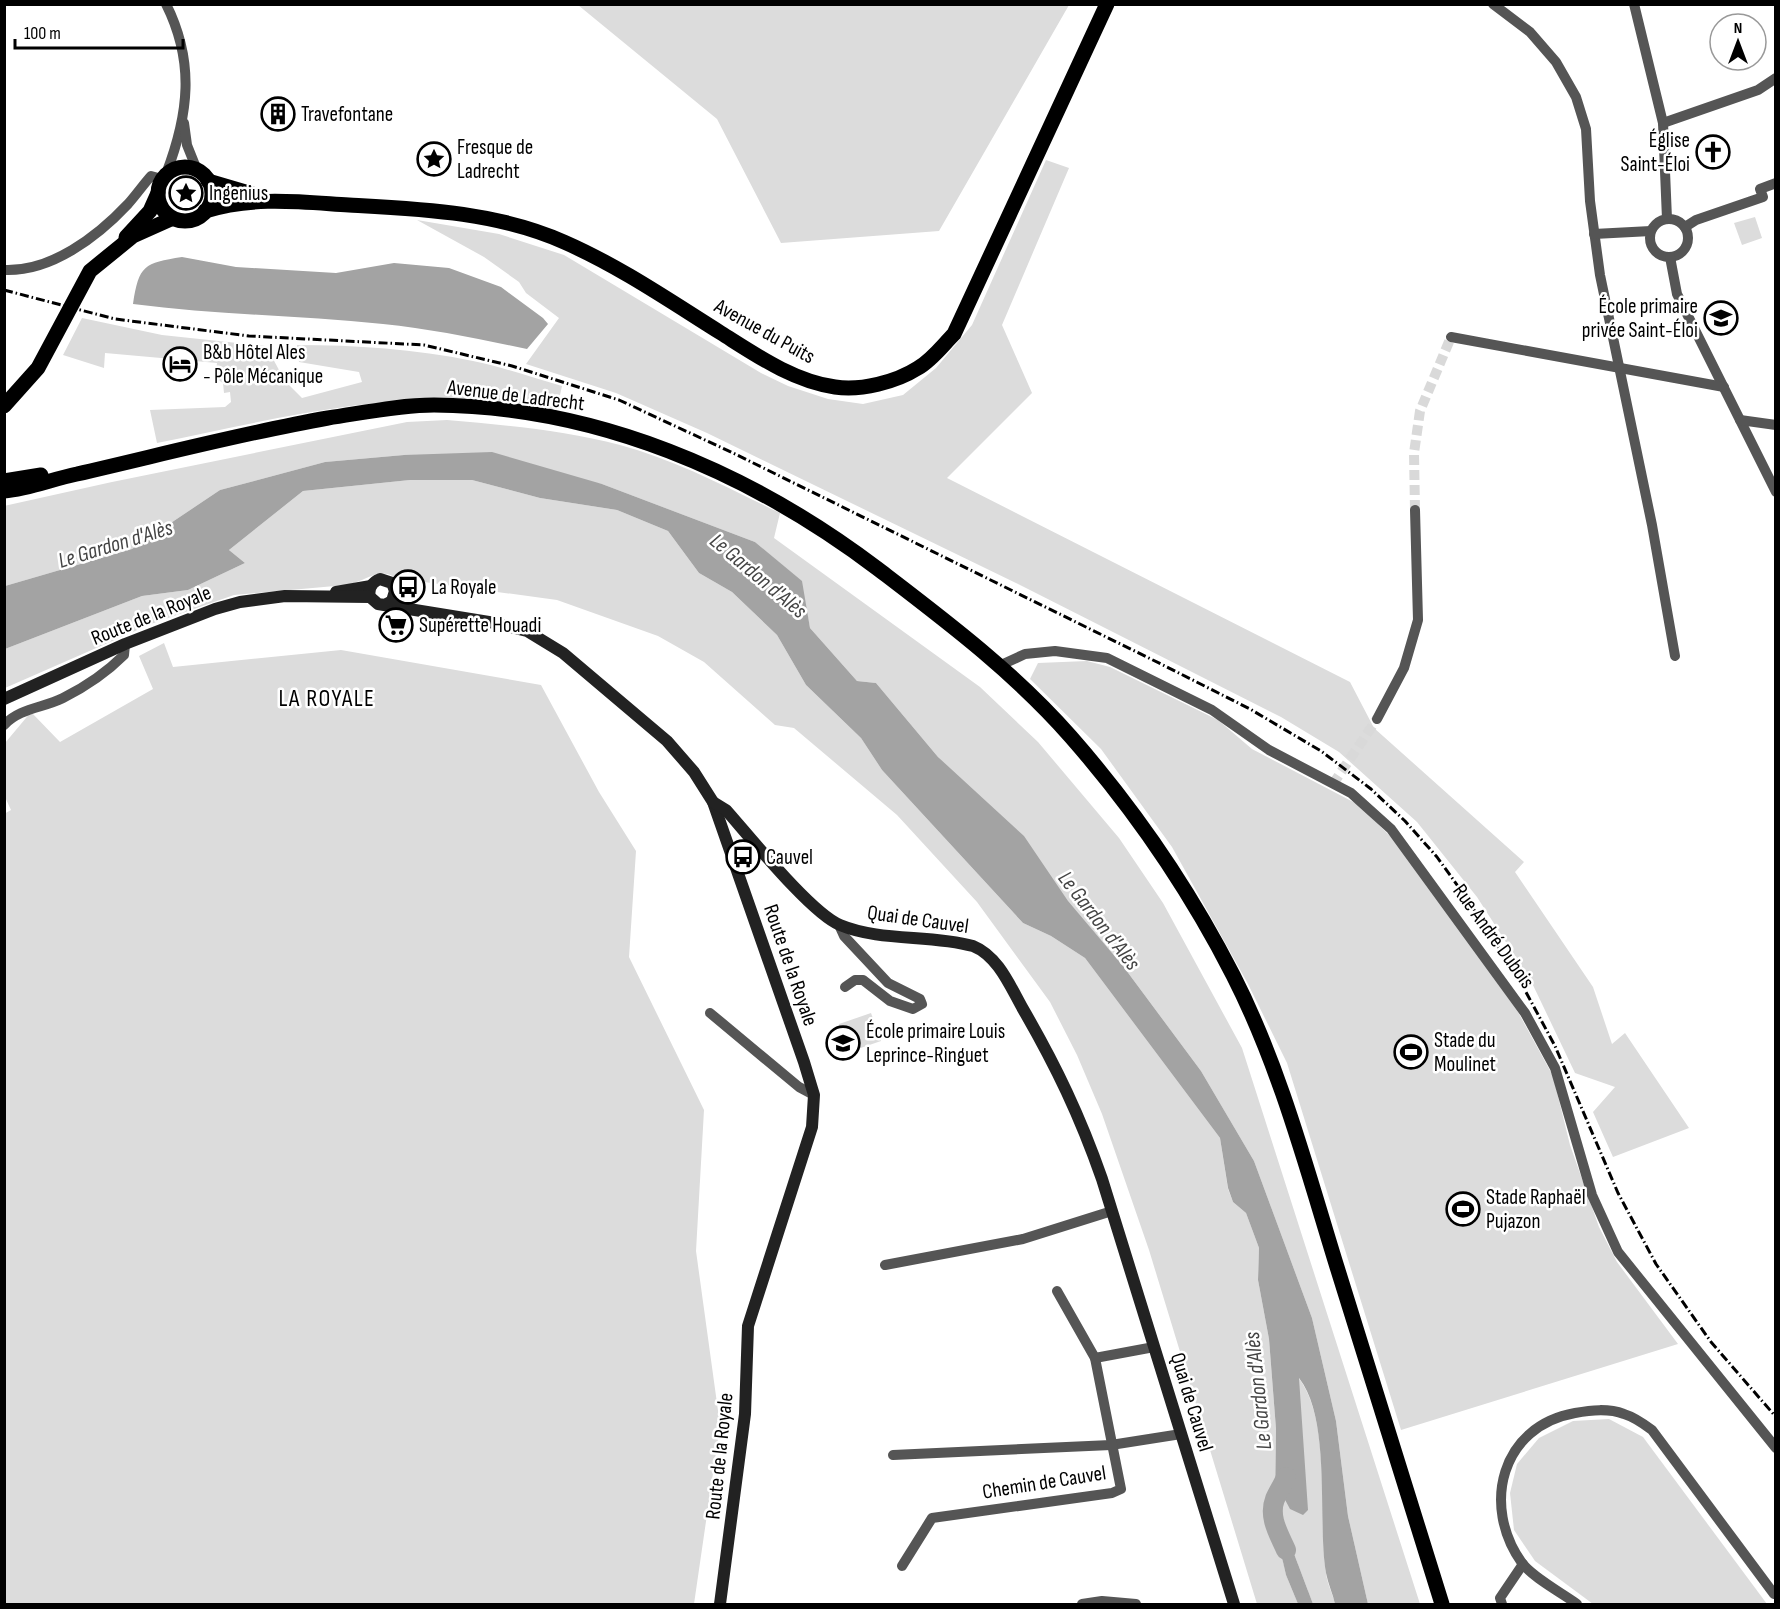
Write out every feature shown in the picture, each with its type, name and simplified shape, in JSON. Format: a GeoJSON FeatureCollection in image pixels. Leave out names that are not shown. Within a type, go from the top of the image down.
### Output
{"type":"FeatureCollection","features":[{"type":"Feature","properties":{"kind":"main road","name":"Avenue du Puits"},"geometry":{"type":"LineString","coordinates":[[205,211],[231,204],[271,199],[454,213],[495,220],[551,237],[626,274],[763,359],[803,380],[836,387],[866,387],[918,368],[954,334],[1107,4]]}},
{"type":"Feature","properties":{"kind":"main road"},"geometry":{"type":"LineString","coordinates":[[4,406],[38,368],[76,293],[90,271],[118,246],[150,212],[162,182],[185,167],[197,170],[208,181],[212,198],[205,211],[191,220],[171,219],[118,246]]}},
{"type":"Feature","properties":{"kind":"main road","name":"Avenue du Puits"},"geometry":{"type":"LineString","coordinates":[[208,181],[271,199]]}},
{"type":"Feature","properties":{"kind":"main road"},"geometry":{"type":"LineString","coordinates":[[162,182],[160,205],[171,219]]}},
{"type":"Feature","properties":{"kind":"main road","name":"Avenue de Ladrecht"},"geometry":{"type":"LineString","coordinates":[[4,491],[45,484],[71,475],[292,425],[373,411],[441,406],[482,408],[574,421],[686,456],[798,514],[864,558],[1001,665],[1070,736],[1132,813],[1195,907],[1234,976],[1254,1019],[1304,1158],[1442,1605]]}},
{"type":"Feature","properties":{"kind":"main road","name":"Avenue de Ladrecht"},"geometry":{"type":"LineString","coordinates":[[4,481],[39,476],[71,475]]}},
{"type":"Feature","properties":{"kind":"main road"},"geometry":{"type":"LineString","coordinates":[[385,579],[394,587],[395,595],[392,601],[385,605],[378,604],[371,592],[377,580],[385,579]]}},
{"type":"Feature","properties":{"kind":"main road","name":"Route de la Royale"},"geometry":{"type":"LineString","coordinates":[[4,699],[125,644],[215,609],[240,602],[371,592]]}},
{"type":"Feature","properties":{"kind":"main road","name":"Route de la Royale"},"geometry":{"type":"LineString","coordinates":[[395,595],[420,612]]}},
{"type":"Feature","properties":{"kind":"main road","name":"Route de la Royale"},"geometry":{"type":"LineString","coordinates":[[385,605],[495,623],[527,631],[563,653],[667,741],[694,772],[713,802],[814,1095],[812,1127],[748,1326],[745,1414],[720,1605]]}},
{"type":"Feature","properties":{"kind":"main road","name":"Quai de Cauvel"},"geometry":{"type":"LineString","coordinates":[[713,802],[726,810],[800,891],[838,925],[862,931],[967,944],[986,952],[1006,980],[1068,1090],[1112,1211],[1234,1605]]}},
{"type":"Feature","properties":{"kind":"street"},"geometry":{"type":"LineString","coordinates":[[4,270],[31,268],[77,246],[128,204],[152,176],[162,182],[183,114],[187,79],[186,57],[177,27],[166,4]]}},
{"type":"Feature","properties":{"kind":"street"},"geometry":{"type":"LineString","coordinates":[[1493,4],[1530,32],[1546,48],[1576,97],[1586,129],[1594,234],[1616,360],[1652,525],[1675,656]]}},
{"type":"Feature","properties":{"kind":"street"},"geometry":{"type":"LineString","coordinates":[[1634,4],[1663,123],[1667,219]]}},
{"type":"Feature","properties":{"kind":"street"},"geometry":{"type":"LineString","coordinates":[[1663,123],[1758,90],[1776,78]]}},
{"type":"Feature","properties":{"kind":"street"},"geometry":{"type":"LineString","coordinates":[[183,114],[187,145],[197,170]]}},
{"type":"Feature","properties":{"kind":"street"},"geometry":{"type":"LineString","coordinates":[[1685,227],[1696,220],[1763,197],[1760,189],[1776,183]]}},
{"type":"Feature","properties":{"kind":"street"},"geometry":{"type":"LineString","coordinates":[[1674,219],[1685,227],[1687,244],[1680,253],[1670,257],[1656,252],[1650,239],[1651,231],[1660,221],[1674,219]]}},
{"type":"Feature","properties":{"kind":"street"},"geometry":{"type":"LineString","coordinates":[[1594,234],[1651,231]]}},
{"type":"Feature","properties":{"kind":"street"},"geometry":{"type":"LineString","coordinates":[[1670,257],[1677,294],[1776,492]]}},
{"type":"Feature","properties":{"kind":"street"},"geometry":{"type":"LineString","coordinates":[[1451,337],[1724,387]]}},
{"type":"Feature","properties":{"kind":"street"},"geometry":{"type":"LineString","coordinates":[[1740,420],[1776,425]]}},
{"type":"Feature","properties":{"kind":"street"},"geometry":{"type":"LineString","coordinates":[[1377,719],[1404,668],[1418,620],[1415,510]]}},
{"type":"Feature","properties":{"kind":"street"},"geometry":{"type":"LineString","coordinates":[[4,725],[17,715],[61,699],[95,679],[124,656],[125,644]]}},
{"type":"Feature","properties":{"kind":"street","name":"Rue André Dubois"},"geometry":{"type":"LineString","coordinates":[[1001,665],[1025,654],[1054,651],[1107,658],[1212,710],[1269,750],[1351,793],[1391,830],[1525,1013],[1555,1068],[1592,1195],[1618,1252],[1692,1348],[1776,1448]]}},
{"type":"Feature","properties":{"kind":"street"},"geometry":{"type":"LineString","coordinates":[[838,925],[844,936],[878,974],[888,983],[920,999],[922,1004],[913,1009],[890,1001],[863,980],[855,980],[845,987]]}},
{"type":"Feature","properties":{"kind":"street"},"geometry":{"type":"LineString","coordinates":[[710,1013],[799,1087],[814,1095]]}},
{"type":"Feature","properties":{"kind":"street"},"geometry":{"type":"LineString","coordinates":[[885,1265],[1023,1239],[1112,1211]]}},
{"type":"Feature","properties":{"kind":"street","name":"Chemin de Cauvel"},"geometry":{"type":"LineString","coordinates":[[902,1566],[932,1518],[1112,1493],[1121,1489],[1095,1358],[1057,1291]]}},
{"type":"Feature","properties":{"kind":"street"},"geometry":{"type":"LineString","coordinates":[[1095,1358],[1154,1347]]}},
{"type":"Feature","properties":{"kind":"street"},"geometry":{"type":"LineString","coordinates":[[1576,1605],[1523,1564],[1505,1528],[1500,1497],[1505,1468],[1515,1448],[1544,1424],[1563,1415],[1597,1409],[1625,1414],[1652,1430],[1775,1596]]}},
{"type":"Feature","properties":{"kind":"street"},"geometry":{"type":"LineString","coordinates":[[893,1455],[1111,1445],[1181,1434]]}},
{"type":"Feature","properties":{"kind":"street"},"geometry":{"type":"LineString","coordinates":[[1502,1605],[1500,1598],[1523,1564]]}},
{"type":"Feature","properties":{"kind":"street"},"geometry":{"type":"LineString","coordinates":[[1775,1596],[1776,1581]]}},
{"type":"Feature","properties":{"kind":"street"},"geometry":{"type":"LineString","coordinates":[[1082,1605],[1102,1601],[1136,1605]]}},
{"type":"Feature","properties":{"kind":"shaded area"},"geometry":{"type":"Polygon","coordinates":[[[578,5],[1069,5],[939,231],[781,243],[717,119],[578,5]]]}},
{"type":"Feature","properties":{"kind":"shaded area"},"geometry":{"type":"Polygon","coordinates":[[[1046,160],[1069,168],[1002,325],[1032,393],[947,478],[1350,682],[1374,728],[1524,862],[1515,872],[1593,987],[1612,1044],[1625,1033],[1689,1128],[1613,1157],[1593,1112],[1615,1087],[1575,1073],[1532,983],[1477,897],[1417,822],[1339,752],[1281,717],[1024,587],[707,433],[616,393],[526,364],[559,318],[526,293],[519,282],[484,257],[417,220],[499,234],[564,255],[761,373],[788,386],[828,399],[863,404],[903,395],[936,368],[972,325],[1046,160]]]}},
{"type":"Feature","properties":{"kind":"shaded area"},"geometry":{"type":"Polygon","coordinates":[[[1755,217],[1762,238],[1742,245],[1734,223],[1755,217]]]}},
{"type":"Feature","properties":{"kind":"shaded area"},"geometry":{"type":"Polygon","coordinates":[[[82,318],[162,335],[266,346],[285,381],[302,398],[362,382],[359,372],[299,362],[297,345],[363,347],[429,353],[484,363],[562,386],[556,413],[479,399],[397,401],[317,411],[157,443],[150,410],[225,407],[231,402],[230,392],[224,393],[223,383],[215,378],[217,363],[105,353],[104,368],[63,355],[82,318]]]}},
{"type":"Feature","properties":{"kind":"shaded area"},"geometry":{"type":"Polygon","coordinates":[[[447,420],[556,432],[620,445],[682,467],[780,513],[774,538],[980,687],[1038,742],[1119,838],[1163,903],[1242,1048],[1420,1604],[1368,1604],[1348,1516],[1336,1421],[1312,1318],[1254,1161],[1201,1071],[1123,966],[938,757],[876,683],[857,681],[810,628],[801,581],[755,542],[602,484],[404,455],[325,462],[220,490],[132,549],[5,586],[4,506],[407,422],[447,420]]]}},
{"type":"Feature","properties":{"kind":"shaded area"},"geometry":{"type":"Polygon","coordinates":[[[410,480],[472,480],[540,498],[617,510],[668,531],[699,573],[732,592],[777,635],[806,685],[861,738],[882,770],[1023,923],[1051,936],[1085,958],[1220,1138],[1228,1189],[1233,1202],[1246,1213],[1259,1248],[1258,1280],[1269,1339],[1276,1429],[1275,1500],[1300,1422],[1298,1377],[1309,1396],[1316,1419],[1322,1472],[1324,1551],[1327,1577],[1335,1604],[1313,1604],[1293,1551],[1276,1529],[1286,1575],[1298,1604],[1257,1604],[1149,1250],[1102,1114],[1077,1055],[1050,1002],[977,902],[897,815],[794,728],[775,725],[704,662],[658,636],[557,600],[424,582],[404,585],[389,575],[376,574],[346,585],[234,595],[151,624],[5,688],[5,649],[142,596],[188,590],[245,563],[229,550],[303,491],[410,480]]]}},
{"type":"Feature","properties":{"kind":"shaded area"},"geometry":{"type":"Polygon","coordinates":[[[164,643],[173,667],[341,650],[541,685],[599,792],[636,851],[629,957],[704,1110],[696,1251],[720,1425],[694,1604],[5,1604],[4,814],[11,810],[5,797],[5,743],[31,712],[60,742],[153,689],[139,656],[164,643]]]}},
{"type":"Feature","properties":{"kind":"shaded area","name":"Stade du Moulinet"},"geometry":{"type":"Polygon","coordinates":[[[1087,661],[1110,667],[1218,720],[1252,749],[1359,805],[1402,848],[1518,1012],[1553,1076],[1570,1145],[1599,1227],[1617,1262],[1678,1344],[1401,1430],[1287,1063],[1248,984],[1172,847],[1101,749],[1030,679],[1038,663],[1087,661]]]}},
{"type":"Feature","properties":{"kind":"shaded area"},"geometry":{"type":"Polygon","coordinates":[[[871,1013],[881,1041],[849,1052],[839,1024],[871,1013]]]}},
{"type":"Feature","properties":{"kind":"shaded area"},"geometry":{"type":"Polygon","coordinates":[[[1609,1419],[1643,1437],[1767,1604],[1593,1604],[1535,1561],[1514,1530],[1510,1493],[1517,1464],[1539,1438],[1573,1421],[1609,1419]]]}},
{"type":"Feature","properties":{"kind":"water"},"geometry":{"type":"Polygon","coordinates":[[[182,257],[236,267],[336,273],[394,263],[449,268],[501,287],[548,324],[527,349],[437,331],[383,324],[133,304],[138,281],[146,268],[159,261],[182,257]]]}},
{"type":"Feature","properties":{"kind":"water"},"geometry":{"type":"Polygon","coordinates":[[[492,452],[602,484],[755,542],[802,581],[810,628],[857,681],[876,683],[938,757],[1024,836],[1068,901],[1123,966],[1201,1071],[1254,1161],[1312,1318],[1336,1421],[1348,1516],[1368,1604],[1335,1604],[1326,1573],[1322,1472],[1316,1419],[1309,1396],[1299,1378],[1308,1510],[1303,1515],[1290,1509],[1283,1496],[1275,1500],[1276,1429],[1269,1339],[1258,1280],[1259,1248],[1246,1213],[1233,1202],[1228,1188],[1220,1138],[1085,958],[1051,936],[1023,923],[882,770],[861,738],[806,685],[777,635],[732,592],[699,573],[668,531],[617,510],[540,498],[472,480],[410,480],[303,491],[229,550],[245,563],[188,590],[142,596],[5,649],[5,586],[132,549],[220,490],[325,462],[404,455],[492,452]]]}},
{"type":"Feature","properties":{"kind":"water"},"geometry":{"type":"Polygon","coordinates":[[[1275,1527],[1293,1551],[1313,1604],[1298,1604],[1286,1575],[1275,1527]]]}},
{"type":"Feature","properties":{"kind":"waterway","name":"Le Gardon d'Alès"},"geometry":{"type":"LineString","coordinates":[[1286,1477],[1275,1499],[1273,1512],[1275,1525],[1286,1550]]}},
{"type":"Feature","properties":{"kind":"tunnel"},"geometry":{"type":"LineString","coordinates":[[1415,510],[1414,453],[1420,411],[1451,337]]}},
{"type":"Feature","properties":{"kind":"tunnel"},"geometry":{"type":"LineString","coordinates":[[1333,784],[1377,719]]}},
{"type":"Feature","properties":{"kind":"railway"},"geometry":{"type":"LineString","coordinates":[[4,290],[115,319],[249,336],[424,345],[512,366],[619,400],[733,453],[1163,665],[1250,709],[1321,751],[1371,789],[1405,821],[1437,857],[1465,896],[1520,981],[1555,1046],[1618,1193],[1656,1264],[1711,1342],[1776,1417]]}},
{"type":"Feature","properties":{"kind":"place","name":"Travefontane"},"geometry":{"type":"Point","coordinates":[278,114]}},
{"type":"Feature","properties":{"kind":"place","name":"Église Saint-Éloi"},"geometry":{"type":"Point","coordinates":[1713,152]}},
{"type":"Feature","properties":{"kind":"place","name":"Fresque de Ladrecht"},"geometry":{"type":"Point","coordinates":[434,159]}},
{"type":"Feature","properties":{"kind":"place","name":"Ingenius"},"geometry":{"type":"Point","coordinates":[186,193]}},
{"type":"Feature","properties":{"kind":"place","name":"École primaire privée Saint-Éloi"},"geometry":{"type":"Point","coordinates":[1721,318]}},
{"type":"Feature","properties":{"kind":"place","name":"B&b Hôtel Ales - Pôle Mécanique"},"geometry":{"type":"Point","coordinates":[180,364]}},
{"type":"Feature","properties":{"kind":"place","name":"La Royale"},"geometry":{"type":"Point","coordinates":[408,587]}},
{"type":"Feature","properties":{"kind":"place","name":"Supérette Houadi"},"geometry":{"type":"Point","coordinates":[396,625]}},
{"type":"Feature","properties":{"kind":"place","name":"Cauvel"},"geometry":{"type":"Point","coordinates":[743,857]}},
{"type":"Feature","properties":{"kind":"place","name":"École primaire Louis Leprince-Ringuet"},"geometry":{"type":"Point","coordinates":[843,1043]}},
{"type":"Feature","properties":{"kind":"place","name":"Stade du Moulinet"},"geometry":{"type":"Point","coordinates":[1411,1052]}},
{"type":"Feature","properties":{"kind":"place","name":"Stade Raphaël Pujazon"},"geometry":{"type":"Point","coordinates":[1463,1209]}},
{"type":"Feature","properties":{"kind":"district","name":"LA ROYALE"},"geometry":{"type":"Point","coordinates":[327,698]}}]}
